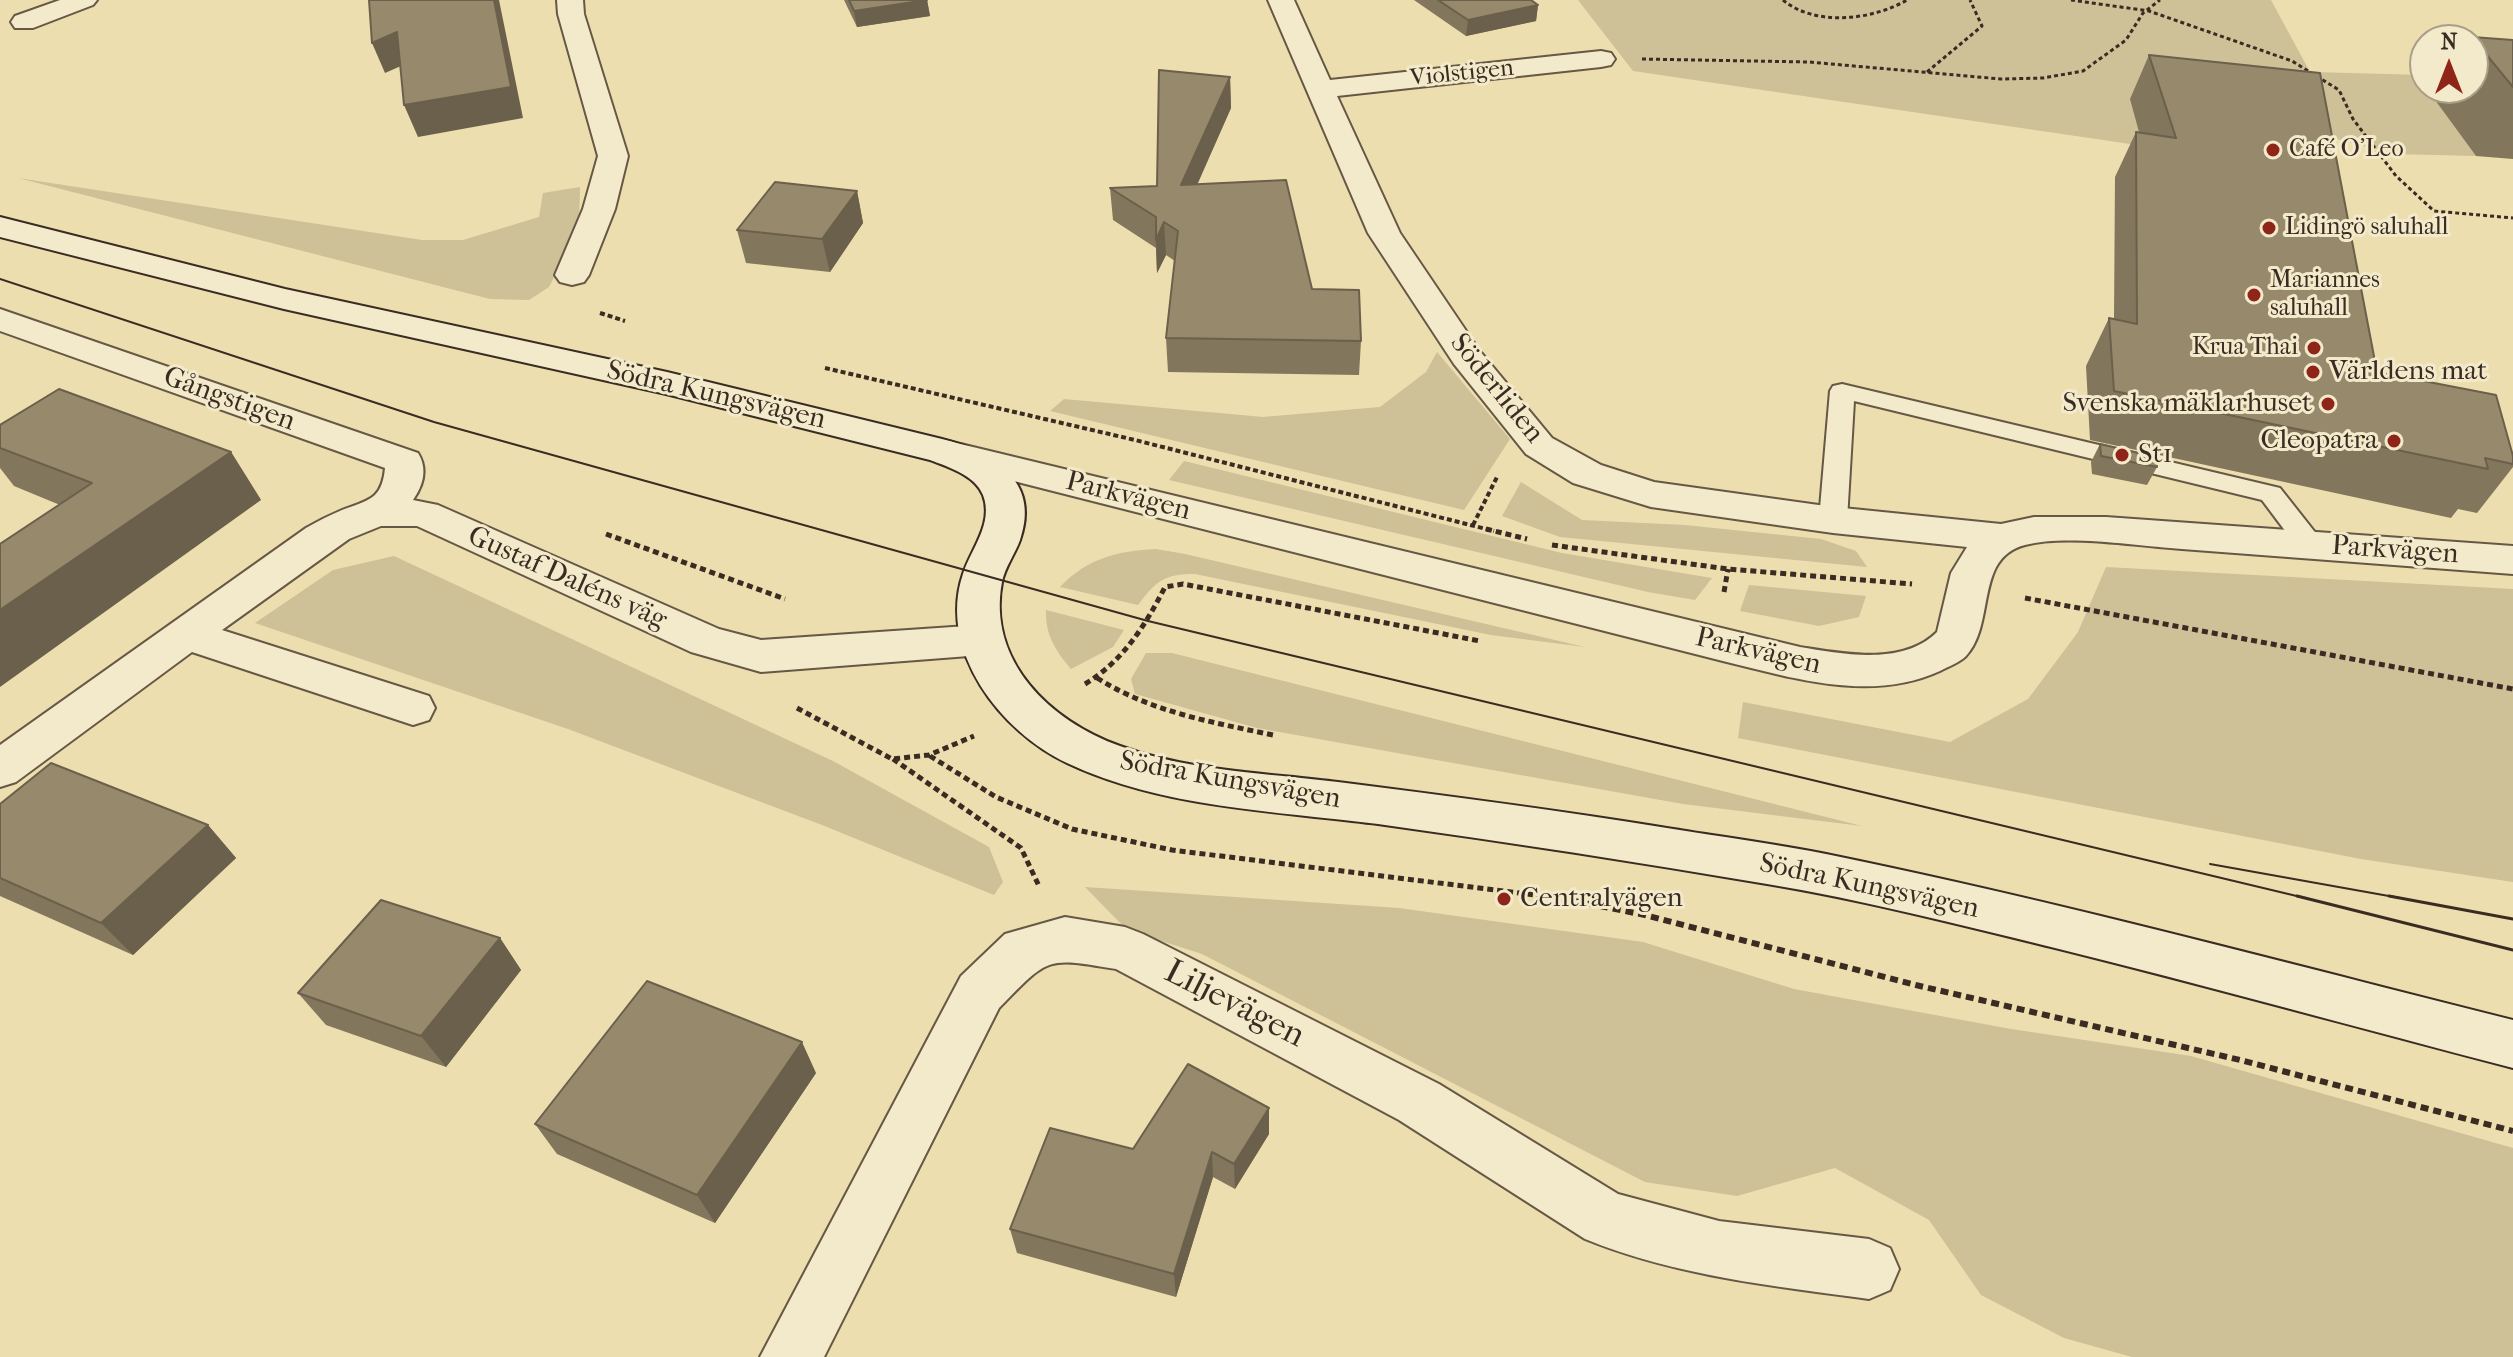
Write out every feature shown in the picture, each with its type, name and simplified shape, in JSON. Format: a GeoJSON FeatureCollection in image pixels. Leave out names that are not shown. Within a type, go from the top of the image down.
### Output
{"type":"FeatureCollection","features":[{"type":"Feature","properties":{"kind":"street"},"geometry":{"type":"LineString","coordinates":[[24,22],[84,0]]}},
{"type":"Feature","properties":{"kind":"street"},"geometry":{"type":"LineString","coordinates":[[570,0],[571,14],[613,156],[599,209],[572,275]]}},
{"type":"Feature","properties":{"kind":"street","name":"Söderliden"},"geometry":{"type":"LineString","coordinates":[[1281,0],[1384,233],[1466,357],[1539,446],[1587,474],[1651,494],[1833,520],[1998,537]]}},
{"type":"Feature","properties":{"kind":"street","name":"Violstigen"},"geometry":{"type":"LineString","coordinates":[[1322,89],[1601,59]]}},
{"type":"Feature","properties":{"kind":"street","name":"Södra Kungsvägen"},"geometry":{"type":"LineString","coordinates":[[0,227],[284,299],[667,383],[944,452],[989,472],[1000,485],[1004,501],[1002,535],[982,577],[977,616],[993,669],[1012,700],[1029,713],[1077,748],[1118,764],[1216,784],[1475,818],[1827,875],[2089,936],[2513,1044]]}},
{"type":"Feature","properties":{"kind":"street","name":"Gångstigen"},"geometry":{"type":"LineString","coordinates":[[0,319],[405,462],[403,486],[383,511]]}},
{"type":"Feature","properties":{"kind":"street","name":"Parkvägen"},"geometry":{"type":"LineString","coordinates":[[944,452],[1715,644],[1836,670],[1868,671],[1902,666],[1944,651],[1960,633],[1968,589],[1977,562],[1998,537],[2045,529],[2106,530],[2513,560]]}},
{"type":"Feature","properties":{"kind":"street","name":"Gustaf Daléns väg"},"geometry":{"type":"LineString","coordinates":[[0,769],[189,635],[320,537],[366,514],[383,511],[424,514],[706,641],[761,656],[982,640]]}},
{"type":"Feature","properties":{"kind":"street"},"geometry":{"type":"LineString","coordinates":[[189,635],[413,708]]}},
{"type":"Feature","properties":{"kind":"street","name":"Liljevägen"},"geometry":{"type":"LineString","coordinates":[[791,1357],[980,992],[1023,949],[1065,939],[1125,949],[1197,985],[1419,1102],[1606,1219],[1719,1250],[1869,1269]]}},
{"type":"Feature","properties":{"kind":"lane"},"geometry":{"type":"LineString","coordinates":[[1833,520],[1842,391],[2271,494],[2311,545]]}},
{"type":"Feature","properties":{"kind":"path"},"geometry":{"type":"LineString","coordinates":[[1783,0],[1787,6],[1819,17],[1876,15],[1907,0]]}},
{"type":"Feature","properties":{"kind":"path"},"geometry":{"type":"LineString","coordinates":[[1926,73],[1982,26],[1970,0]]}},
{"type":"Feature","properties":{"kind":"path"},"geometry":{"type":"LineString","coordinates":[[2071,0],[2149,11],[2292,61],[2339,90],[2353,119],[2396,176],[2434,211],[2513,218]]}},
{"type":"Feature","properties":{"kind":"path"},"geometry":{"type":"LineString","coordinates":[[1601,59],[1809,62],[2001,79],[2043,78],[2083,71],[2126,40],[2143,13],[2160,0]]}},
{"type":"Feature","properties":{"kind":"path"},"geometry":{"type":"LineString","coordinates":[[594,311],[631,324]]}},
{"type":"Feature","properties":{"kind":"path"},"geometry":{"type":"LineString","coordinates":[[816,366],[1135,440],[1553,545],[1728,569],[1968,589],[2513,689]]}},
{"type":"Feature","properties":{"kind":"path"},"geometry":{"type":"LineString","coordinates":[[599,532],[793,602],[785,701],[892,759],[1021,848],[1065,939]]}},
{"type":"Feature","properties":{"kind":"path"},"geometry":{"type":"LineString","coordinates":[[1715,644],[1728,569]]}},
{"type":"Feature","properties":{"kind":"path"},"geometry":{"type":"LineString","coordinates":[[892,759],[929,755],[1029,713],[1097,678],[1117,660],[1148,621],[1165,587],[1183,584],[1489,643]]}},
{"type":"Feature","properties":{"kind":"path"},"geometry":{"type":"LineString","coordinates":[[929,755],[996,797],[1072,829],[1172,850],[1547,896],[1645,915],[1906,983],[2240,1060],[2513,1131]]}},
{"type":"Feature","properties":{"kind":"shaded area"},"geometry":{"type":"Polygon","coordinates":[[[1578,0],[2271,0],[2310,72],[2409,75],[2409,104],[2438,104],[2476,156],[2394,154],[2303,130],[2144,146],[1633,71],[1578,0]]]}},
{"type":"Feature","properties":{"kind":"shaded area"},"geometry":{"type":"Polygon","coordinates":[[[18,178],[422,240],[463,240],[539,217],[543,193],[580,187],[579,228],[549,287],[529,300],[490,299],[18,178]]]}},
{"type":"Feature","properties":{"kind":"shaded area"},"geometry":{"type":"Polygon","coordinates":[[[1437,352],[1510,439],[1464,510],[1050,411],[1064,399],[1263,417],[1380,407],[1426,372],[1437,352]]]}},
{"type":"Feature","properties":{"kind":"shaded area"},"geometry":{"type":"Polygon","coordinates":[[[1184,461],[1562,553],[1712,578],[1695,600],[1648,592],[1169,480],[1184,461]]]}},
{"type":"Feature","properties":{"kind":"shaded area"},"geometry":{"type":"Polygon","coordinates":[[[1521,482],[1582,520],[1685,525],[1821,539],[1856,551],[1867,567],[1560,537],[1502,516],[1521,482]]]}},
{"type":"Feature","properties":{"kind":"shaded area"},"geometry":{"type":"Polygon","coordinates":[[[1156,549],[1585,647],[1491,635],[1195,574],[1176,575],[1162,580],[1138,605],[1060,587],[1081,569],[1104,558],[1156,549]]]}},
{"type":"Feature","properties":{"kind":"shaded area"},"geometry":{"type":"Polygon","coordinates":[[[394,556],[833,761],[989,847],[1003,882],[994,895],[822,825],[568,729],[255,623],[333,570],[394,556]]]}},
{"type":"Feature","properties":{"kind":"shaded area"},"geometry":{"type":"Polygon","coordinates":[[[2106,567],[2513,589],[2513,882],[2361,859],[1738,738],[1743,702],[1950,742],[2028,699],[2078,632],[2106,567]]]}},
{"type":"Feature","properties":{"kind":"shaded area"},"geometry":{"type":"Polygon","coordinates":[[[1749,585],[1866,596],[1859,617],[1819,626],[1740,611],[1749,585]]]}},
{"type":"Feature","properties":{"kind":"shaded area"},"geometry":{"type":"Polygon","coordinates":[[[1046,610],[1124,630],[1113,647],[1071,669],[1052,642],[1046,610]]]}},
{"type":"Feature","properties":{"kind":"shaded area"},"geometry":{"type":"Polygon","coordinates":[[[1146,653],[1172,653],[1862,826],[1683,804],[1257,728],[1135,694],[1131,679],[1146,653]]]}},
{"type":"Feature","properties":{"kind":"shaded area"},"geometry":{"type":"Polygon","coordinates":[[[1085,887],[1399,908],[1643,942],[1794,989],[2011,1029],[2191,1056],[2513,1148],[2513,1357],[2132,1357],[2064,1338],[1981,1295],[1929,1220],[1835,1168],[1737,1196],[1645,1182],[1202,954],[1127,930],[1085,887]]]}},
{"type":"Feature","properties":{"kind":"building"},"geometry":{"type":"Polygon","coordinates":[[[369,0],[494,0],[511,87],[404,105],[397,32],[372,43],[369,0]]]}},
{"type":"Feature","properties":{"kind":"building"},"geometry":{"type":"Polygon","coordinates":[[[849,0],[927,0],[854,11],[849,0]]]}},
{"type":"Feature","properties":{"kind":"building"},"geometry":{"type":"Polygon","coordinates":[[[1438,0],[1531,0],[1538,5],[1468,20],[1438,0]]]}},
{"type":"Feature","properties":{"kind":"building"},"geometry":{"type":"Polygon","coordinates":[[[2489,38],[2513,40],[2513,87],[2489,58],[2489,38]]]}},
{"type":"Feature","properties":{"kind":"building"},"geometry":{"type":"Polygon","coordinates":[[[2149,55],[2320,73],[2377,372],[2496,395],[2513,464],[2485,458],[2488,469],[2114,391],[2109,318],[2137,324],[2136,132],[2176,138],[2149,55]]]}},
{"type":"Feature","properties":{"kind":"building"},"geometry":{"type":"Polygon","coordinates":[[[1159,70],[1230,77],[1181,185],[1286,180],[1312,289],[1359,290],[1361,341],[1166,338],[1178,231],[1164,222],[1156,240],[1156,217],[1110,188],[1157,186],[1159,70]]]}},
{"type":"Feature","properties":{"kind":"building"},"geometry":{"type":"Polygon","coordinates":[[[775,182],[857,191],[822,239],[737,230],[775,182]]]}},
{"type":"Feature","properties":{"kind":"building"},"geometry":{"type":"Polygon","coordinates":[[[59,389],[231,452],[0,610],[0,544],[92,483],[0,448],[0,425],[59,389]]]}},
{"type":"Feature","properties":{"kind":"building"},"geometry":{"type":"Polygon","coordinates":[[[2100,444],[2156,457],[2157,467],[2101,456],[2100,444]]]}},
{"type":"Feature","properties":{"kind":"building"},"geometry":{"type":"Polygon","coordinates":[[[51,763],[208,825],[101,923],[0,878],[0,804],[51,763]]]}},
{"type":"Feature","properties":{"kind":"building"},"geometry":{"type":"Polygon","coordinates":[[[381,900],[500,938],[421,1036],[298,993],[381,900]]]}},
{"type":"Feature","properties":{"kind":"building"},"geometry":{"type":"Polygon","coordinates":[[[647,981],[802,1042],[697,1195],[535,1124],[647,981]]]}},
{"type":"Feature","properties":{"kind":"building"},"geometry":{"type":"Polygon","coordinates":[[[1188,1064],[1269,1108],[1234,1164],[1212,1152],[1174,1274],[1010,1229],[1050,1128],[1133,1149],[1188,1064]]]}},
{"type":"Feature","properties":{"kind":"tram line"},"geometry":{"type":"LineString","coordinates":[[0,279],[434,422],[1148,621],[2305,898]]}},
{"type":"Feature","properties":{"kind":"tram line"},"geometry":{"type":"LineString","coordinates":[[2210,864],[2394,897]]}},
{"type":"Feature","properties":{"kind":"tram line"},"geometry":{"type":"LineString","coordinates":[[2297,896],[2305,898]]}},
{"type":"Feature","properties":{"kind":"tram line"},"geometry":{"type":"LineString","coordinates":[[2389,896],[2394,897]]}},
{"type":"Feature","properties":{"kind":"tram line"},"geometry":{"type":"LineString","coordinates":[[2394,897],[2400,898]]}},
{"type":"Feature","properties":{"kind":"tram line"},"geometry":{"type":"LineString","coordinates":[[2394,897],[2513,919]]}},
{"type":"Feature","properties":{"kind":"tram line"},"geometry":{"type":"LineString","coordinates":[[2305,898],[2513,950]]}},
{"type":"Feature","properties":{"kind":"place","name":"Café O'Leo"},"geometry":{"type":"Point","coordinates":[2273,150]}},
{"type":"Feature","properties":{"kind":"place","name":"Lidingö saluhall"},"geometry":{"type":"Point","coordinates":[2269,228]}},
{"type":"Feature","properties":{"kind":"place","name":"Mariannes saluhall"},"geometry":{"type":"Point","coordinates":[2254,295]}},
{"type":"Feature","properties":{"kind":"place","name":"Krua Thai"},"geometry":{"type":"Point","coordinates":[2314,348]}},
{"type":"Feature","properties":{"kind":"place","name":"Världens mat"},"geometry":{"type":"Point","coordinates":[2313,372]}},
{"type":"Feature","properties":{"kind":"place","name":"Svenska mäklarhuset"},"geometry":{"type":"Point","coordinates":[2328,404]}},
{"type":"Feature","properties":{"kind":"place","name":"Cleopatra"},"geometry":{"type":"Point","coordinates":[2394,441]}},
{"type":"Feature","properties":{"kind":"place","name":"St1"},"geometry":{"type":"Point","coordinates":[2122,455]}},
{"type":"Feature","properties":{"kind":"place","name":"Centralvägen"},"geometry":{"type":"Point","coordinates":[1504,899]}}]}
